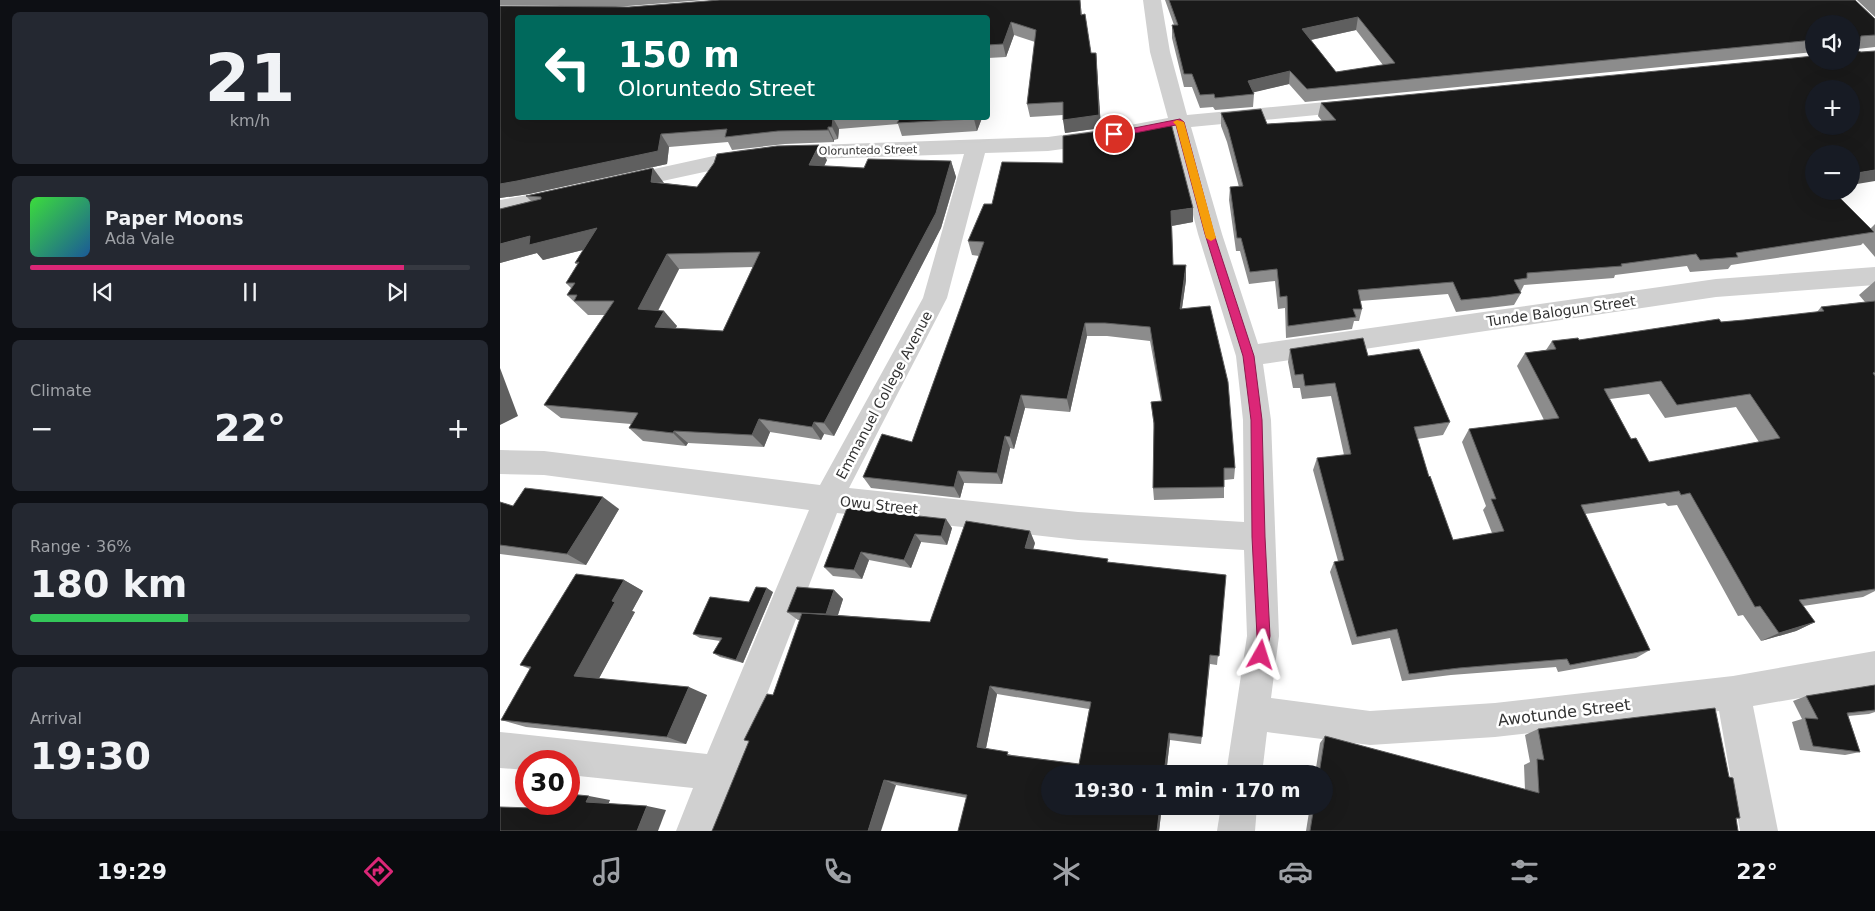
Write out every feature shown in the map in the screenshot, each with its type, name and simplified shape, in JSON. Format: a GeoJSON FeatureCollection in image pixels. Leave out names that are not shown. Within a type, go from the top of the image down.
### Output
{"type":"FeatureCollection","features":[{"type":"Feature","properties":{"kind":"street"},"geometry":{"type":"LineString","coordinates":[[1152,0],[1160,52],[1210,234],[1249,356],[1257,420],[1263,636],[1245,765]]}},
{"type":"Feature","properties":{"kind":"street","name":"Oloruntedo Street"},"geometry":{"type":"LineString","coordinates":[[603,187],[741,157],[785,153],[976,148],[1048,144],[1180,122],[1375,104]]}},
{"type":"Feature","properties":{"kind":"street","name":"Emmanuel College Avenue"},"geometry":{"type":"LineString","coordinates":[[695,831],[828,499],[935,298],[976,148]]}},
{"type":"Feature","properties":{"kind":"street"},"geometry":{"type":"LineString","coordinates":[[500,208],[566,195]]}},
{"type":"Feature","properties":{"kind":"street","name":"Tunde Balogun Street"},"geometry":{"type":"LineString","coordinates":[[1249,356],[1716,288],[1875,276]]}},
{"type":"Feature","properties":{"kind":"street","name":"Owu Street"},"geometry":{"type":"LineString","coordinates":[[500,462],[544,463],[828,499],[1078,526],[1259,537]]}},
{"type":"Feature","properties":{"kind":"street","name":"Awotunde Street"},"geometry":{"type":"LineString","coordinates":[[1252,713],[1370,728],[1495,720],[1733,693],[1875,668]]}},
{"type":"Feature","properties":{"kind":"street"},"geometry":{"type":"LineString","coordinates":[[1733,693],[1759,831]]}},
{"type":"Feature","properties":{"kind":"street"},"geometry":{"type":"LineString","coordinates":[[500,750],[717,774]]}},
{"type":"Feature","properties":{"kind":"street"},"geometry":{"type":"LineString","coordinates":[[1236,831],[1238,815]]}},
{"type":"Feature","properties":{"kind":"building"},"geometry":{"type":"Polygon","coordinates":[[[720,0],[1080,0],[1081,15],[1085,14],[1091,53],[1096,53],[1099,115],[1063,120],[1063,102],[1027,104],[1036,30],[1011,22],[1003,44],[990,45],[990,15],[515,15],[515,120],[833,120],[832,127],[828,127],[828,130],[778,131],[725,137],[727,129],[661,134],[658,151],[500,184],[500,6],[629,7],[720,0]]]}},
{"type":"Feature","properties":{"kind":"building"},"geometry":{"type":"Polygon","coordinates":[[[1169,0],[1855,0],[1875,19],[1875,35],[1861,36],[1860,41],[1860,15],[1805,15],[1805,41],[1307,89],[1290,71],[1248,81],[1254,94],[1215,98],[1214,94],[1200,95],[1192,74],[1184,74],[1172,25],[1178,25],[1169,0]],[[1358,17],[1302,29],[1336,72],[1395,63],[1358,17]]]}},
{"type":"Feature","properties":{"kind":"building"},"geometry":{"type":"Polygon","coordinates":[[[1875,51],[1875,170],[1860,172],[1860,145],[1805,145],[1805,200],[1842,200],[1874,232],[1736,253],[1738,257],[1700,260],[1696,254],[1621,264],[1622,266],[1527,273],[1527,278],[1514,280],[1521,293],[1491,297],[1461,300],[1453,282],[1358,290],[1362,309],[1353,309],[1356,317],[1288,326],[1287,296],[1280,297],[1277,269],[1250,272],[1241,238],[1237,238],[1230,187],[1243,186],[1228,129],[1221,113],[1261,109],[1267,124],[1336,120],[1321,103],[1805,57],[1805,70],[1860,70],[1860,52],[1875,51]]]}},
{"type":"Feature","properties":{"kind":"building"},"geometry":{"type":"Polygon","coordinates":[[[899,120],[955,120],[897,123],[899,120]]]}},
{"type":"Feature","properties":{"kind":"building"},"geometry":{"type":"Polygon","coordinates":[[[1171,123],[1193,208],[1171,211],[1173,265],[1186,265],[1180,309],[1210,306],[1228,382],[1235,468],[1224,468],[1224,487],[1153,488],[1154,423],[1151,402],[1162,401],[1150,327],[1105,323],[1085,323],[1067,399],[1021,395],[1010,437],[1005,436],[997,473],[958,471],[954,487],[863,477],[882,434],[912,442],[984,242],[968,241],[984,204],[992,204],[1002,162],[1063,163],[1063,136],[1100,131],[1100,134],[1171,123]]]}},
{"type":"Feature","properties":{"kind":"building"},"geometry":{"type":"Polygon","coordinates":[[[819,145],[809,165],[864,168],[868,159],[951,161],[936,213],[824,423],[814,422],[812,427],[759,419],[752,435],[674,431],[673,433],[629,428],[638,413],[544,405],[614,301],[574,301],[577,295],[567,295],[575,283],[566,283],[579,262],[575,263],[597,228],[529,245],[530,236],[500,244],[500,209],[541,199],[541,197],[526,196],[653,168],[651,182],[697,187],[714,163],[717,154],[777,146],[819,145]],[[760,252],[667,254],[638,309],[664,311],[655,327],[723,331],[760,252]]]}},
{"type":"Feature","properties":{"kind":"building"},"geometry":{"type":"Polygon","coordinates":[[[1875,301],[1875,372],[1873,373],[1875,376],[1875,589],[1799,600],[1815,622],[1779,633],[1760,606],[1755,607],[1690,493],[1681,495],[1679,491],[1581,505],[1650,650],[1570,665],[1567,659],[1409,674],[1397,629],[1357,637],[1334,562],[1344,560],[1317,458],[1351,454],[1335,383],[1305,386],[1303,374],[1295,375],[1290,349],[1363,338],[1368,356],[1419,349],[1450,422],[1414,427],[1429,477],[1453,540],[1504,531],[1491,499],[1496,499],[1469,429],[1559,418],[1525,353],[1556,349],[1552,341],[1578,338],[1579,340],[1719,319],[1721,322],[1824,311],[1821,307],[1875,301]],[[1661,381],[1604,389],[1631,439],[1636,438],[1649,462],[1780,438],[1750,394],[1677,405],[1661,381]]]}},
{"type":"Feature","properties":{"kind":"building"},"geometry":{"type":"Polygon","coordinates":[[[525,488],[603,497],[567,554],[500,545],[500,502],[513,506],[525,488]]]}},
{"type":"Feature","properties":{"kind":"building"},"geometry":{"type":"Polygon","coordinates":[[[847,508],[946,519],[941,536],[915,534],[904,560],[861,552],[854,570],[824,567],[847,508]]]}},
{"type":"Feature","properties":{"kind":"building"},"geometry":{"type":"Polygon","coordinates":[[[966,521],[1030,531],[1025,548],[1108,559],[1107,562],[1226,575],[1219,656],[1210,655],[1202,737],[1169,733],[1165,765],[1041,765],[1041,815],[1159,815],[1157,831],[958,831],[967,795],[884,780],[868,831],[712,831],[749,741],[744,740],[767,694],[773,695],[802,613],[930,622],[966,521]],[[990,686],[977,747],[1008,752],[1007,755],[1079,764],[1091,702],[990,686]]]}},
{"type":"Feature","properties":{"kind":"building"},"geometry":{"type":"Polygon","coordinates":[[[576,574],[624,580],[612,601],[615,602],[574,676],[689,687],[667,737],[501,720],[531,667],[520,665],[576,574]]]}},
{"type":"Feature","properties":{"kind":"building"},"geometry":{"type":"Polygon","coordinates":[[[756,587],[767,588],[736,660],[713,653],[722,638],[693,634],[710,597],[749,602],[756,587]]]}},
{"type":"Feature","properties":{"kind":"building"},"geometry":{"type":"Polygon","coordinates":[[[797,587],[834,590],[826,614],[787,612],[797,587]]]}},
{"type":"Feature","properties":{"kind":"building"},"geometry":{"type":"Polygon","coordinates":[[[1875,685],[1875,710],[1847,713],[1860,752],[1813,746],[1805,718],[1818,719],[1806,696],[1875,685]]]}},
{"type":"Feature","properties":{"kind":"building"},"geometry":{"type":"Polygon","coordinates":[[[1715,708],[1729,777],[1733,778],[1740,818],[1736,818],[1738,831],[1310,831],[1313,815],[1333,815],[1333,765],[1320,765],[1325,736],[1539,793],[1537,759],[1544,760],[1538,729],[1715,708]]]}},
{"type":"Feature","properties":{"kind":"building"},"geometry":{"type":"Polygon","coordinates":[[[580,795],[589,796],[586,802],[647,806],[637,831],[500,831],[500,807],[515,807],[515,815],[580,815],[580,795]]]}},
{"type":"Feature","properties":{"kind":"slow traffic"},"geometry":{"type":"LineString","coordinates":[[1177,122],[1180,122],[1211,238]]}},
{"type":"Feature","properties":{"kind":"route"},"geometry":{"type":"LineString","coordinates":[[1114,134],[1180,122],[1210,234],[1249,356],[1257,420],[1263,636],[1261,655]]}}]}
